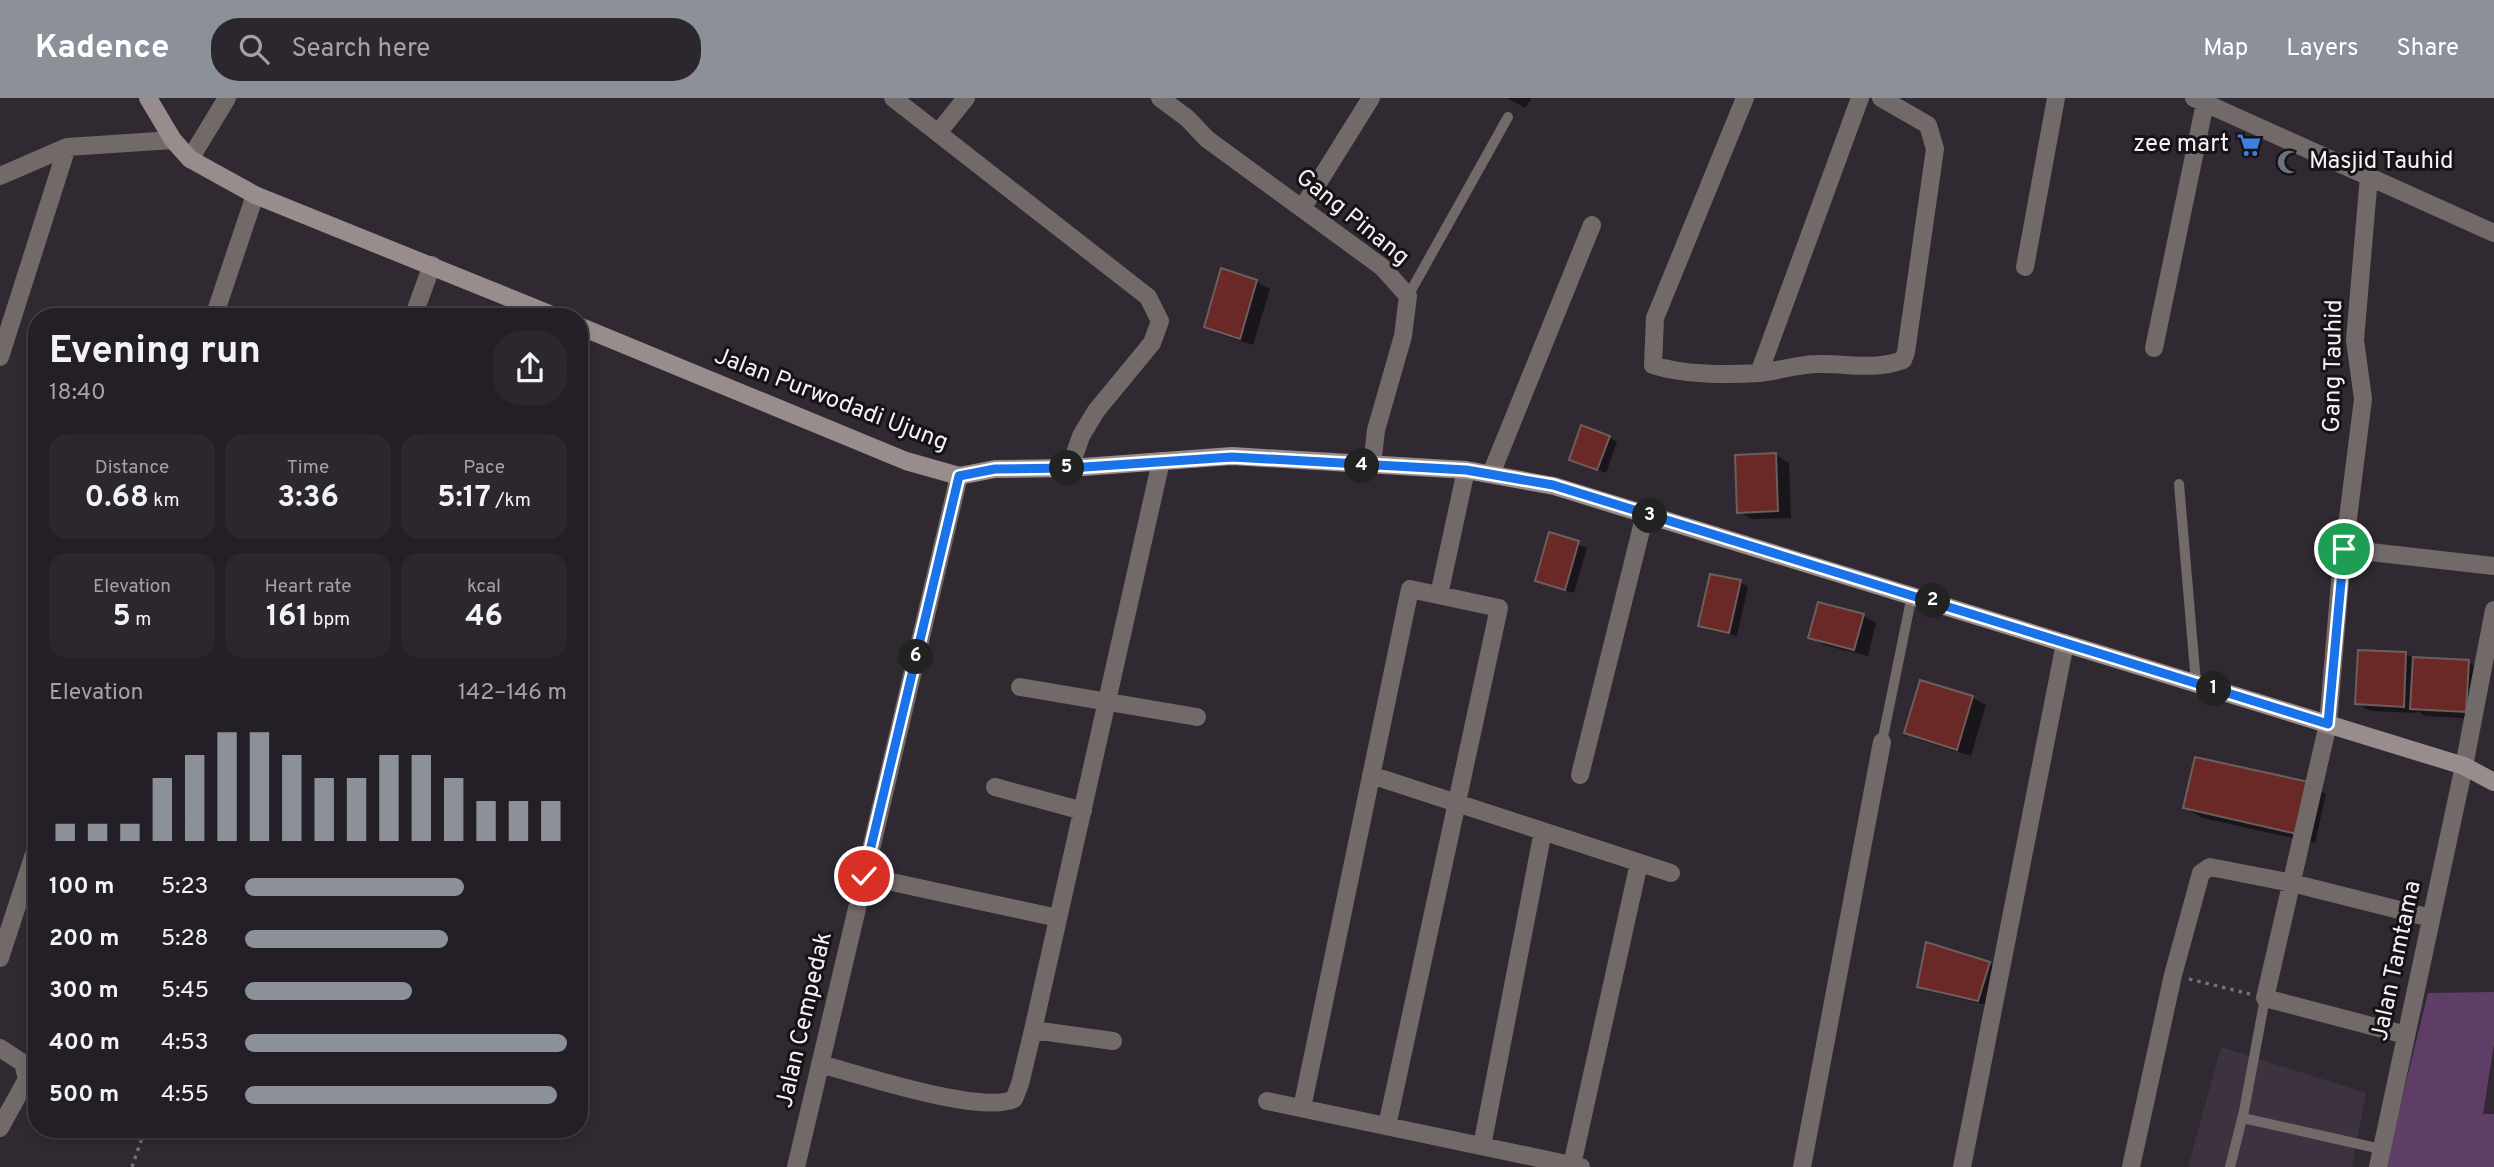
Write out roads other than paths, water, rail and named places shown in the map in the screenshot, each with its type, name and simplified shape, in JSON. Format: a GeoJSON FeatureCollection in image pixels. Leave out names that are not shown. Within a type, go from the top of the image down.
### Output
{"type":"FeatureCollection","features":[{"type":"Feature","properties":{"kind":"street"},"geometry":{"type":"LineString","coordinates":[[148,98],[173,140],[190,159],[255,195],[432,265],[525,308]]}},
{"type":"Feature","properties":{"kind":"street"},"geometry":{"type":"LineString","coordinates":[[190,159],[227,98]]}},
{"type":"Feature","properties":{"kind":"street"},"geometry":{"type":"LineString","coordinates":[[893,98],[1148,297],[1160,321],[1152,343],[1096,411],[1081,436],[1070,468]]}},
{"type":"Feature","properties":{"kind":"street"},"geometry":{"type":"LineString","coordinates":[[938,133],[965,98]]}},
{"type":"Feature","properties":{"kind":"street","name":"Gang Pinang"},"geometry":{"type":"LineString","coordinates":[[1160,98],[1187,118],[1207,139],[1382,267],[1408,296],[1403,336],[1376,430],[1372,467]]}},
{"type":"Feature","properties":{"kind":"street"},"geometry":{"type":"LineString","coordinates":[[1303,207],[1371,98]]}},
{"type":"Feature","properties":{"kind":"street"},"geometry":{"type":"LineString","coordinates":[[1745,98],[1655,318],[1653,365],[1673,372],[1759,373],[1817,364],[1864,367],[1893,364],[1903,360],[1935,149],[1928,125],[1888,99]]}},
{"type":"Feature","properties":{"kind":"street"},"geometry":{"type":"LineString","coordinates":[[1759,373],[1860,98]]}},
{"type":"Feature","properties":{"kind":"street"},"geometry":{"type":"LineString","coordinates":[[2025,267],[2056,98]]}},
{"type":"Feature","properties":{"kind":"street"},"geometry":{"type":"LineString","coordinates":[[2154,348],[2199,100],[2494,233]]}},
{"type":"Feature","properties":{"kind":"street"},"geometry":{"type":"LineString","coordinates":[[0,176],[67,147],[173,140]]}},
{"type":"Feature","properties":{"kind":"street"},"geometry":{"type":"LineString","coordinates":[[0,357],[67,147]]}},
{"type":"Feature","properties":{"kind":"street","name":"Gang Tauhid"},"geometry":{"type":"LineString","coordinates":[[2265,998],[2328,724],[2344,549],[2363,399],[2355,340],[2369,176]]}},
{"type":"Feature","properties":{"kind":"street"},"geometry":{"type":"LineString","coordinates":[[217,308],[255,195]]}},
{"type":"Feature","properties":{"kind":"street"},"geometry":{"type":"LineString","coordinates":[[1491,474],[1592,225]]}},
{"type":"Feature","properties":{"kind":"street"},"geometry":{"type":"LineString","coordinates":[[416,308],[432,265]]}},
{"type":"Feature","properties":{"kind":"street","name":"Jalan Purwodadi Ujung"},"geometry":{"type":"LineString","coordinates":[[588,330],[906,461],[959,476],[995,469],[1070,468],[1232,457],[1372,467],[1466,470],[1553,485],[2463,766],[2494,782]]}},
{"type":"Feature","properties":{"kind":"street"},"geometry":{"type":"LineString","coordinates":[[820,1064],[952,1098],[1005,1103],[1014,1098],[1033,1030],[1161,461]]}},
{"type":"Feature","properties":{"kind":"street"},"geometry":{"type":"LineString","coordinates":[[1439,595],[1466,470]]}},
{"type":"Feature","properties":{"kind":"street","name":"Jalan Cempedak"},"geometry":{"type":"LineString","coordinates":[[796,1167],[959,476]]}},
{"type":"Feature","properties":{"kind":"street"},"geometry":{"type":"LineString","coordinates":[[1580,775],[1645,514]]}},
{"type":"Feature","properties":{"kind":"street"},"geometry":{"type":"LineString","coordinates":[[2344,549],[2494,566]]}},
{"type":"Feature","properties":{"kind":"street"},"geometry":{"type":"LineString","coordinates":[[1302,1108],[1410,589],[1439,595],[1499,608],[1387,1126]]}},
{"type":"Feature","properties":{"kind":"street","name":"Jalan Tamtama"},"geometry":{"type":"LineString","coordinates":[[2380,1158],[2494,610]]}},
{"type":"Feature","properties":{"kind":"street"},"geometry":{"type":"LineString","coordinates":[[1962,1167],[2065,643]]}},
{"type":"Feature","properties":{"kind":"street"},"geometry":{"type":"LineString","coordinates":[[1020,687],[1197,717]]}},
{"type":"Feature","properties":{"kind":"street"},"geometry":{"type":"LineString","coordinates":[[1802,1167],[1882,742]]}},
{"type":"Feature","properties":{"kind":"street"},"geometry":{"type":"LineString","coordinates":[[1371,775],[1671,873]]}},
{"type":"Feature","properties":{"kind":"street"},"geometry":{"type":"LineString","coordinates":[[995,787],[1083,811]]}},
{"type":"Feature","properties":{"kind":"street"},"geometry":{"type":"LineString","coordinates":[[1482,1146],[1543,831]]}},
{"type":"Feature","properties":{"kind":"street"},"geometry":{"type":"LineString","coordinates":[[1267,1101],[1577,1166],[1639,863]]}},
{"type":"Feature","properties":{"kind":"street"},"geometry":{"type":"LineString","coordinates":[[2131,1167],[2173,975],[2201,873],[2206,868],[2292,883],[2431,918]]}},
{"type":"Feature","properties":{"kind":"street"},"geometry":{"type":"LineString","coordinates":[[0,958],[28,872]]}},
{"type":"Feature","properties":{"kind":"street"},"geometry":{"type":"LineString","coordinates":[[864,876],[1058,918]]}},
{"type":"Feature","properties":{"kind":"street"},"geometry":{"type":"LineString","coordinates":[[2265,998],[2406,1035]]}},
{"type":"Feature","properties":{"kind":"street"},"geometry":{"type":"LineString","coordinates":[[1033,1030],[1113,1041]]}},
{"type":"Feature","properties":{"kind":"street"},"geometry":{"type":"LineString","coordinates":[[0,1048],[23,1063],[27,1079],[0,1128]]}},
{"type":"Feature","properties":{"kind":"lane"},"geometry":{"type":"LineString","coordinates":[[1408,296],[1507,117]]}},
{"type":"Feature","properties":{"kind":"lane"},"geometry":{"type":"LineString","coordinates":[[2179,484],[2196,683]]}},
{"type":"Feature","properties":{"kind":"lane"},"geometry":{"type":"LineString","coordinates":[[1882,742],[1912,595]]}},
{"type":"Feature","properties":{"kind":"lane"},"geometry":{"type":"LineString","coordinates":[[2231,1167],[2265,998]]}},
{"type":"Feature","properties":{"kind":"lane"},"geometry":{"type":"LineString","coordinates":[[2243,1118],[2380,1158]]}},
{"type":"Feature","properties":{"kind":"place","name":"zee mart"},"geometry":{"type":"Point","coordinates":[2249,145]}},
{"type":"Feature","properties":{"kind":"place","name":"Masjid Tauhid"},"geometry":{"type":"Point","coordinates":[2289,162]}}]}
